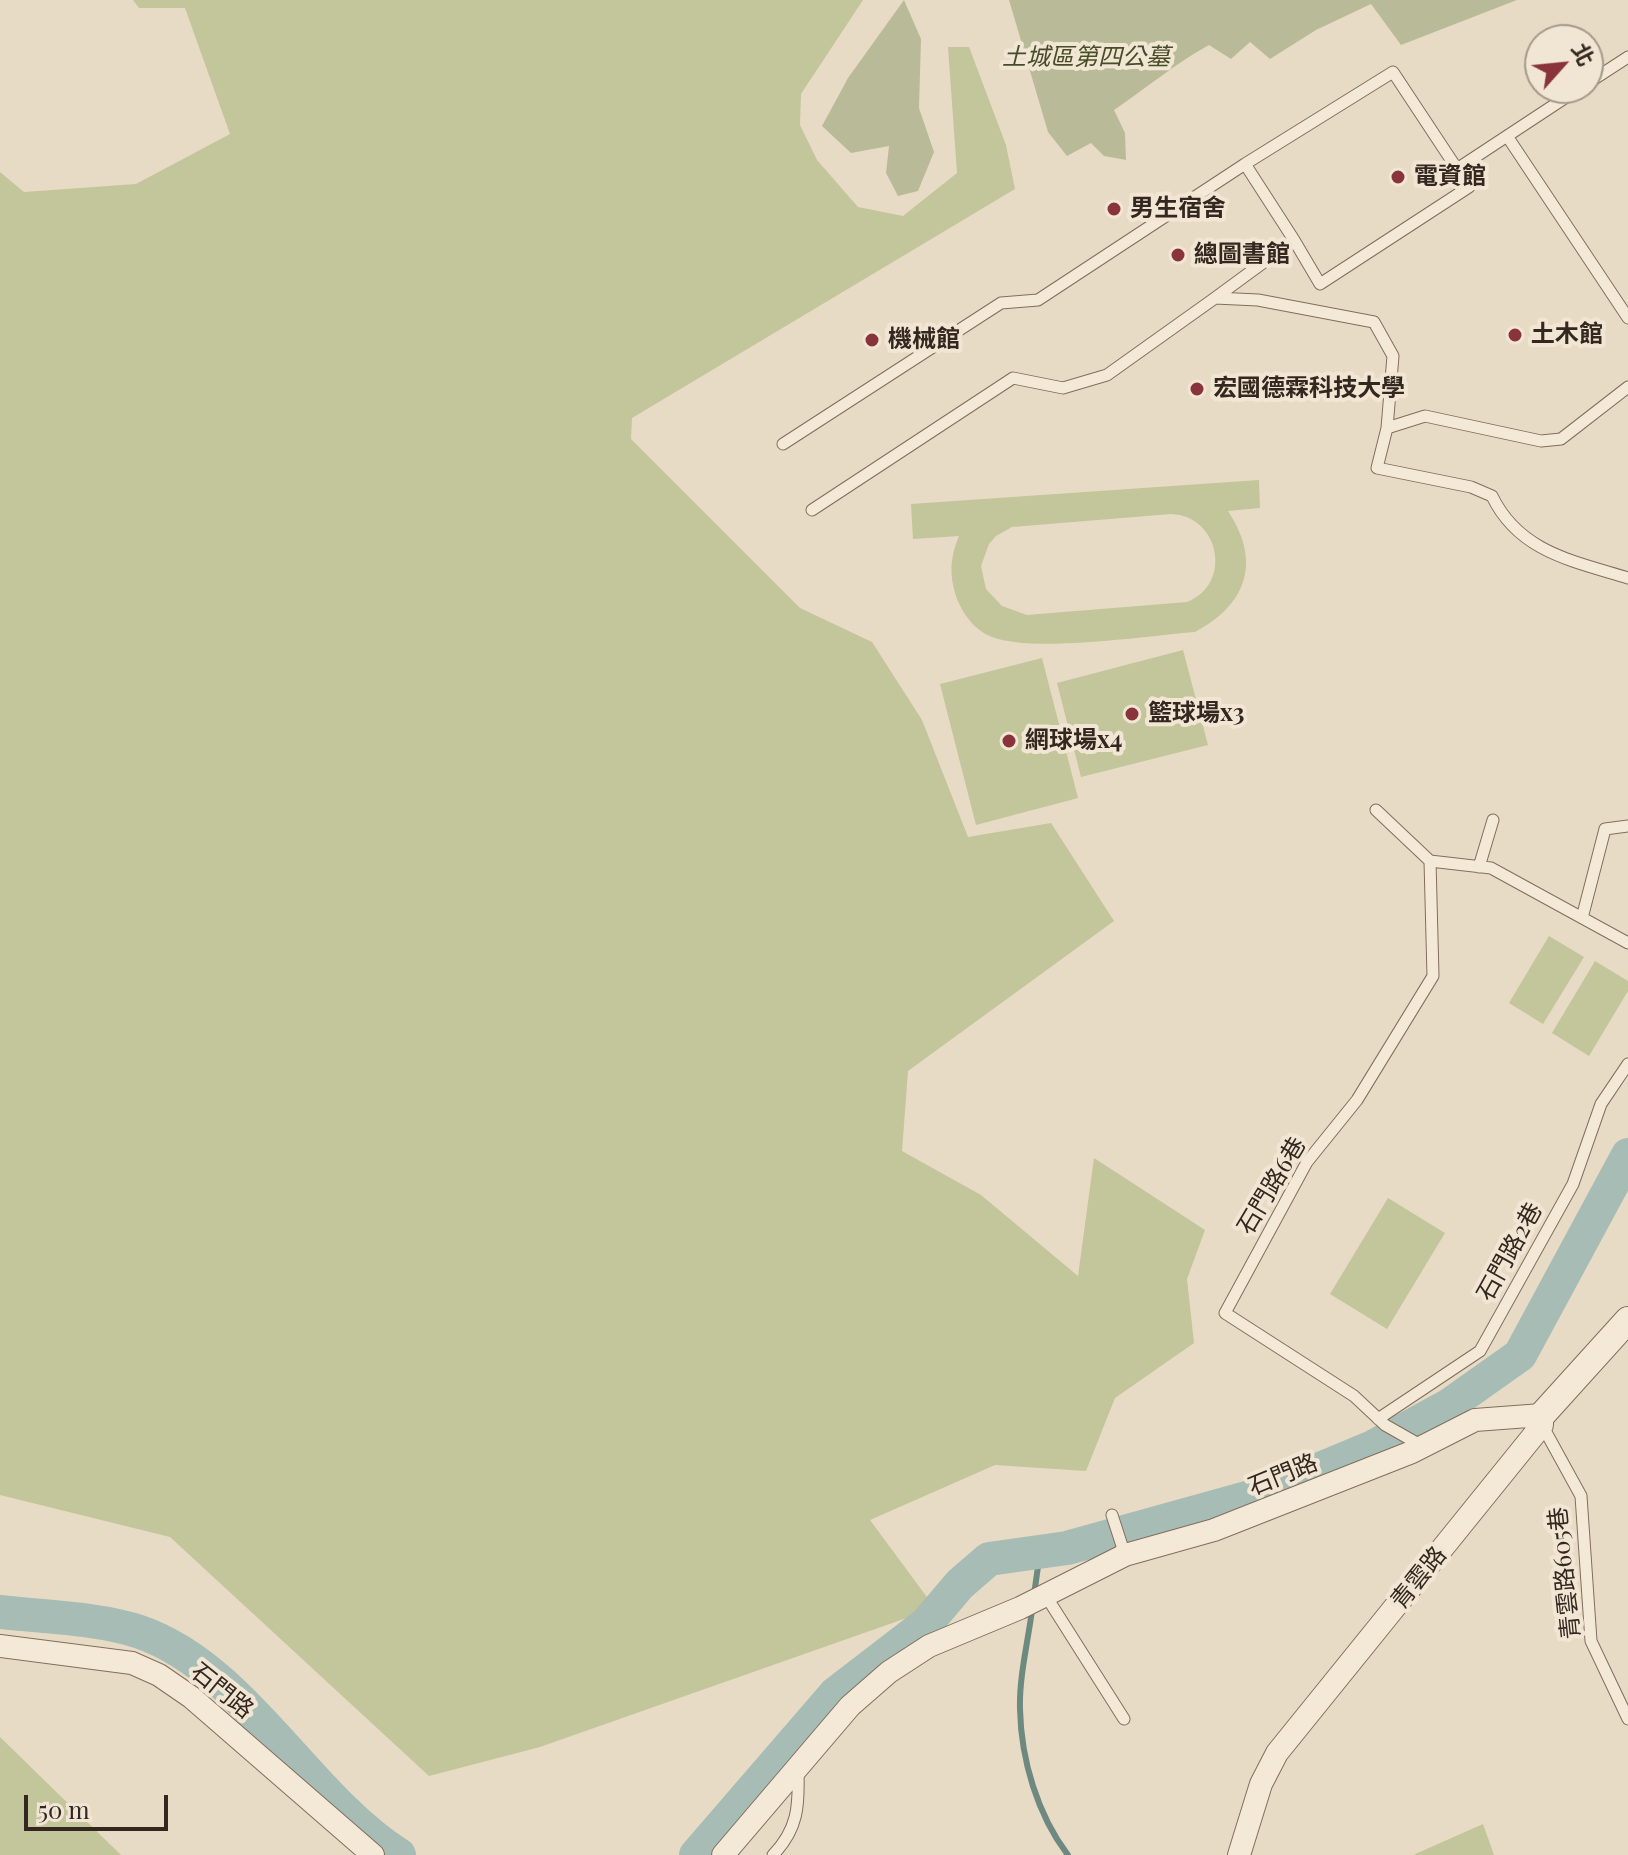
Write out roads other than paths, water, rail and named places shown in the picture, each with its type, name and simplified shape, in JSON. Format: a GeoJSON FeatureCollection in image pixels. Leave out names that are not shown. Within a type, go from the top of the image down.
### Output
{"type":"FeatureCollection","features":[{"type":"Feature","properties":{"kind":"street","name":"青雲路"},"geometry":{"type":"LineString","coordinates":[[1239,1855],[1261,1784],[1277,1753],[1542,1420],[1628,1320]]}},
{"type":"Feature","properties":{"kind":"street","name":"石門路"},"geometry":{"type":"LineString","coordinates":[[798,1767],[850,1706],[889,1672],[929,1646],[1046,1596],[1125,1555],[1214,1530],[1422,1447],[1475,1420],[1542,1420]]}},
{"type":"Feature","properties":{"kind":"street","name":"石門路"},"geometry":{"type":"LineString","coordinates":[[0,1646],[132,1663],[159,1675],[191,1697],[373,1855]]}},
{"type":"Feature","properties":{"kind":"street"},"geometry":{"type":"LineString","coordinates":[[723,1855],[798,1767]]}},
{"type":"Feature","properties":{"kind":"lane"},"geometry":{"type":"LineString","coordinates":[[1604,73],[1628,57]]}},
{"type":"Feature","properties":{"kind":"lane"},"geometry":{"type":"LineString","coordinates":[[783,444],[1001,303],[1038,300],[1245,164],[1393,72],[1469,187],[1320,284],[1245,164]]}},
{"type":"Feature","properties":{"kind":"lane"},"geometry":{"type":"LineString","coordinates":[[1457,169],[1556,104]]}},
{"type":"Feature","properties":{"kind":"lane"},"geometry":{"type":"LineString","coordinates":[[1507,136],[1628,318]]}},
{"type":"Feature","properties":{"kind":"lane"},"geometry":{"type":"LineString","coordinates":[[812,510],[1013,378],[1063,388],[1107,375],[1294,240]]}},
{"type":"Feature","properties":{"kind":"lane"},"geometry":{"type":"LineString","coordinates":[[1215,298],[1258,300],[1374,322],[1393,356],[1387,428],[1377,468],[1471,487],[1492,496],[1501,515],[1522,538],[1564,558],[1628,578]]}},
{"type":"Feature","properties":{"kind":"lane"},"geometry":{"type":"LineString","coordinates":[[1387,428],[1425,416],[1541,441],[1561,439],[1628,387]]}},
{"type":"Feature","properties":{"kind":"lane"},"geometry":{"type":"LineString","coordinates":[[1376,810],[1430,861],[1491,868],[1628,943]]}},
{"type":"Feature","properties":{"kind":"lane"},"geometry":{"type":"LineString","coordinates":[[1479,867],[1493,820]]}},
{"type":"Feature","properties":{"kind":"lane"},"geometry":{"type":"LineString","coordinates":[[1582,918],[1605,829],[1628,826]]}},
{"type":"Feature","properties":{"kind":"lane","name":"石門路6巷"},"geometry":{"type":"LineString","coordinates":[[1382,1422],[1354,1396],[1225,1313],[1307,1162],[1357,1100],[1433,976],[1430,861]]}},
{"type":"Feature","properties":{"kind":"lane","name":"石門路2巷"},"geometry":{"type":"LineString","coordinates":[[1382,1422],[1480,1351],[1573,1184],[1601,1104],[1628,1064]]}},
{"type":"Feature","properties":{"kind":"lane","name":"青雲路605巷"},"geometry":{"type":"LineString","coordinates":[[1542,1420],[1581,1496],[1591,1641],[1628,1719]]}},
{"type":"Feature","properties":{"kind":"lane"},"geometry":{"type":"LineString","coordinates":[[1382,1422],[1422,1447]]}},
{"type":"Feature","properties":{"kind":"lane"},"geometry":{"type":"LineString","coordinates":[[1112,1515],[1125,1555]]}},
{"type":"Feature","properties":{"kind":"lane"},"geometry":{"type":"LineString","coordinates":[[1046,1596],[1124,1719]]}},
{"type":"Feature","properties":{"kind":"lane"},"geometry":{"type":"LineString","coordinates":[[773,1855],[788,1839],[796,1822],[798,1767]]}},
{"type":"Feature","properties":{"kind":"waterway"},"geometry":{"type":"LineString","coordinates":[[696,1855],[835,1694],[926,1624],[960,1584],[989,1559],[1067,1548],[1258,1495],[1373,1447],[1448,1406],[1520,1355],[1628,1155]]}},
{"type":"Feature","properties":{"kind":"waterway"},"geometry":{"type":"LineString","coordinates":[[1034,1595],[1040,1552]]}},
{"type":"Feature","properties":{"kind":"waterway"},"geometry":{"type":"LineString","coordinates":[[1032,1610],[1022,1672],[1021,1728],[1028,1767],[1040,1805],[1068,1855]]}},
{"type":"Feature","properties":{"kind":"waterway"},"geometry":{"type":"LineString","coordinates":[[0,1612],[124,1627],[177,1650],[211,1674],[243,1703],[334,1801],[399,1855]]}},
{"type":"Feature","properties":{"kind":"place","name":"電資館"},"geometry":{"type":"Point","coordinates":[1398,177]}},
{"type":"Feature","properties":{"kind":"place","name":"男生宿舍"},"geometry":{"type":"Point","coordinates":[1114,209]}},
{"type":"Feature","properties":{"kind":"place","name":"總圖書館"},"geometry":{"type":"Point","coordinates":[1178,255]}},
{"type":"Feature","properties":{"kind":"place","name":"土木館"},"geometry":{"type":"Point","coordinates":[1515,335]}},
{"type":"Feature","properties":{"kind":"place","name":"機械館"},"geometry":{"type":"Point","coordinates":[872,340]}},
{"type":"Feature","properties":{"kind":"place","name":"宏國德霖科技大學"},"geometry":{"type":"Point","coordinates":[1197,389]}},
{"type":"Feature","properties":{"kind":"place","name":"籃球場x3"},"geometry":{"type":"Point","coordinates":[1132,714]}},
{"type":"Feature","properties":{"kind":"place","name":"網球場x4"},"geometry":{"type":"Point","coordinates":[1009,741]}},
{"type":"Feature","properties":{"kind":"park label","name":"土城區第四公墓"},"geometry":{"type":"Point","coordinates":[1086,58]}}]}
